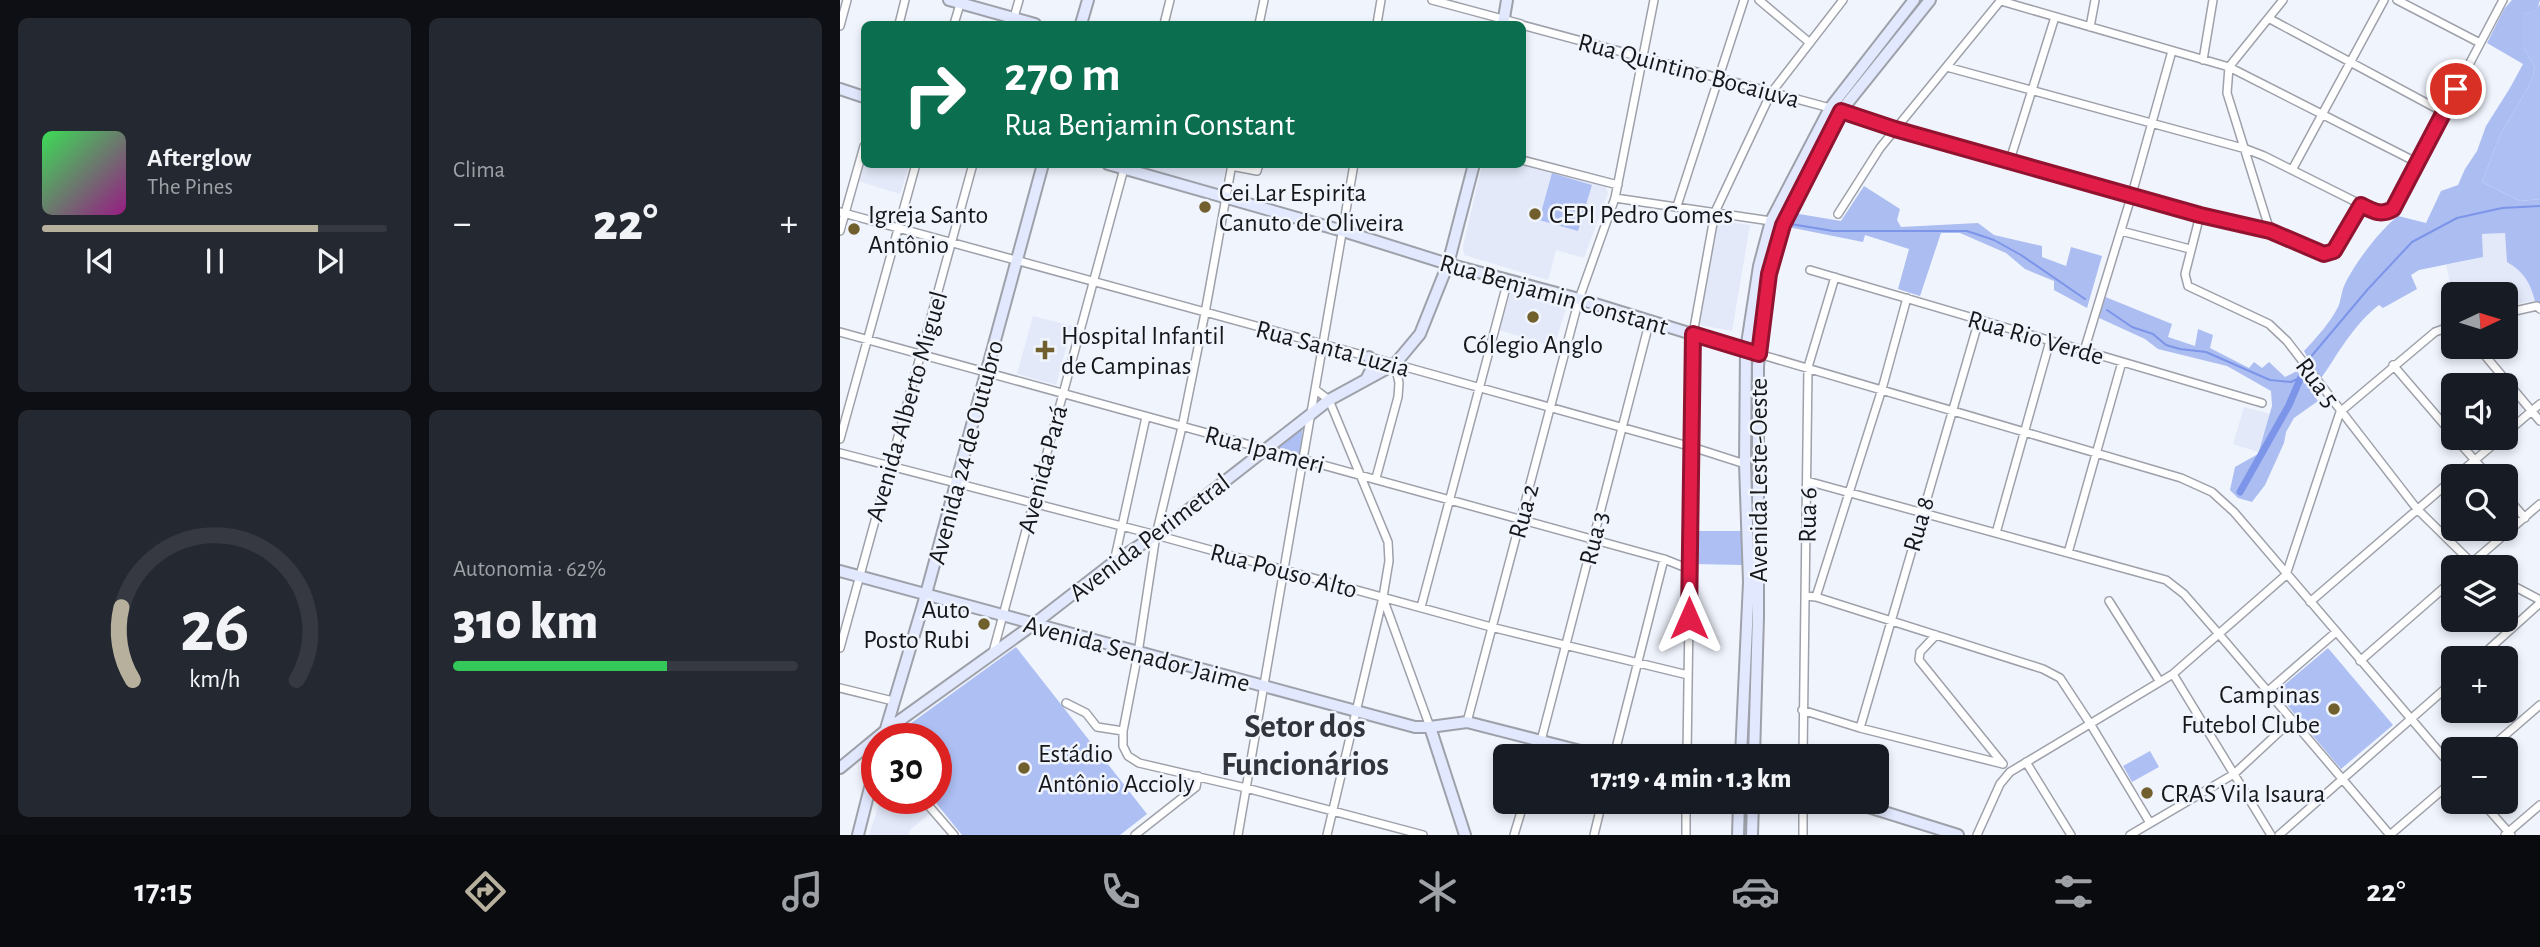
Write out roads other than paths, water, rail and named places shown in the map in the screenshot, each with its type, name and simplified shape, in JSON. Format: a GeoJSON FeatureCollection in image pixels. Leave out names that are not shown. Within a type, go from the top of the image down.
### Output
{"type":"FeatureCollection","features":[{"type":"Feature","properties":{"kind":"street"},"geometry":{"type":"LineString","coordinates":[[840,26],[848,0]]}},
{"type":"Feature","properties":{"kind":"street"},"geometry":{"type":"LineString","coordinates":[[900,21],[905,0]]}},
{"type":"Feature","properties":{"kind":"street"},"geometry":{"type":"LineString","coordinates":[[954,21],[957,1],[1013,21],[1019,0]]}},
{"type":"Feature","properties":{"kind":"street"},"geometry":{"type":"LineString","coordinates":[[1082,21],[1088,0]]}},
{"type":"Feature","properties":{"kind":"street"},"geometry":{"type":"LineString","coordinates":[[1165,21],[1170,0]]}},
{"type":"Feature","properties":{"kind":"street"},"geometry":{"type":"LineString","coordinates":[[1260,21],[1264,0]]}},
{"type":"Feature","properties":{"kind":"street"},"geometry":{"type":"LineString","coordinates":[[1378,21],[1381,0]]}},
{"type":"Feature","properties":{"kind":"street","name":"Rua Quintino Bocaiuva"},"geometry":{"type":"LineString","coordinates":[[1432,0],[1500,21]]}},
{"type":"Feature","properties":{"kind":"street"},"geometry":{"type":"LineString","coordinates":[[1503,21],[1507,0]]}},
{"type":"Feature","properties":{"kind":"street","name":"Rua 2"},"geometry":{"type":"LineString","coordinates":[[1467,722],[1579,299],[1615,198],[1654,0]]}},
{"type":"Feature","properties":{"kind":"street"},"geometry":{"type":"LineString","coordinates":[[1677,206],[1744,0]]}},
{"type":"Feature","properties":{"kind":"street"},"geometry":{"type":"LineString","coordinates":[[1759,0],[1811,43]]}},
{"type":"Feature","properties":{"kind":"street"},"geometry":{"type":"LineString","coordinates":[[1687,744],[1693,334],[1715,212],[1771,93],[1843,0]]}},
{"type":"Feature","properties":{"kind":"street","name":"Avenida Leste-Oeste"},"geometry":{"type":"LineString","coordinates":[[1742,744],[1749,582],[1745,464],[1746,351],[1759,266],[1771,220],[1835,109],[1914,0]]}},
{"type":"Feature","properties":{"kind":"street","name":"Avenida Leste-Oeste"},"geometry":{"type":"LineString","coordinates":[[1754,744],[1758,617],[1759,354],[1769,274],[1783,225],[1835,109],[1930,0]]}},
{"type":"Feature","properties":{"kind":"street"},"geometry":{"type":"LineString","coordinates":[[1838,214],[1880,148],[2001,0],[2229,67],[2418,163]]}},
{"type":"Feature","properties":{"kind":"street"},"geometry":{"type":"LineString","coordinates":[[2090,27],[2095,0]]}},
{"type":"Feature","properties":{"kind":"street"},"geometry":{"type":"LineString","coordinates":[[2203,60],[2213,0]]}},
{"type":"Feature","properties":{"kind":"street"},"geometry":{"type":"LineString","coordinates":[[2270,231],[2227,93],[2229,67],[2283,0]]}},
{"type":"Feature","properties":{"kind":"street"},"geometry":{"type":"LineString","coordinates":[[2292,170],[2384,0]]}},
{"type":"Feature","properties":{"kind":"street"},"geometry":{"type":"LineString","coordinates":[[2397,0],[2480,43]]}},
{"type":"Feature","properties":{"kind":"street"},"geometry":{"type":"LineString","coordinates":[[1947,67],[2246,149],[2378,213],[2386,213],[2393,209],[2503,0]]}},
{"type":"Feature","properties":{"kind":"street"},"geometry":{"type":"LineString","coordinates":[[2010,160],[2055,17]]}},
{"type":"Feature","properties":{"kind":"street"},"geometry":{"type":"LineString","coordinates":[[2270,19],[2445,113]]}},
{"type":"Feature","properties":{"kind":"street","name":"Rua Quintino Bocaiuva"},"geometry":{"type":"LineString","coordinates":[[1526,26],[1835,109],[1895,129]]}},
{"type":"Feature","properties":{"kind":"street"},"geometry":{"type":"LineString","coordinates":[[2084,351],[2172,51]]}},
{"type":"Feature","properties":{"kind":"street"},"geometry":{"type":"LineString","coordinates":[[840,89],[861,96]]}},
{"type":"Feature","properties":{"kind":"street"},"geometry":{"type":"LineString","coordinates":[[1895,129],[2200,215],[2270,231],[2324,254],[2334,251],[2361,205]]}},
{"type":"Feature","properties":{"kind":"street"},"geometry":{"type":"LineString","coordinates":[[840,231],[842,213],[861,155]]}},
{"type":"Feature","properties":{"kind":"street"},"geometry":{"type":"LineString","coordinates":[[1526,161],[1618,185]]}},
{"type":"Feature","properties":{"kind":"street"},"geometry":{"type":"LineString","coordinates":[[840,439],[915,168]]}},
{"type":"Feature","properties":{"kind":"street","name":"Avenida Alberto Miguel"},"geometry":{"type":"LineString","coordinates":[[840,648],[972,168]]}},
{"type":"Feature","properties":{"kind":"street","name":"Avenida 24 de Outubro"},"geometry":{"type":"LineString","coordinates":[[887,723],[926,595],[1042,168]]}},
{"type":"Feature","properties":{"kind":"street","name":"Avenida Pará"},"geometry":{"type":"LineString","coordinates":[[993,652],[1125,168]]}},
{"type":"Feature","properties":{"kind":"street","name":"Rua Benjamin Constant"},"geometry":{"type":"LineString","coordinates":[[1128,168],[1225,199],[1420,252],[1448,264],[1579,299],[1746,351],[2181,478],[2212,492],[2234,512],[2441,754]]}},
{"type":"Feature","properties":{"kind":"street"},"geometry":{"type":"LineString","coordinates":[[1231,168],[1182,427],[1156,534],[1123,731],[1123,746],[1128,756],[1139,763],[1333,810],[1404,833],[1423,835]]}},
{"type":"Feature","properties":{"kind":"street"},"geometry":{"type":"LineString","coordinates":[[1238,835],[1353,168]]}},
{"type":"Feature","properties":{"kind":"street"},"geometry":{"type":"LineString","coordinates":[[1376,478],[1398,397],[1399,383],[1395,364],[1420,334],[1448,264],[1473,168]]}},
{"type":"Feature","properties":{"kind":"street"},"geometry":{"type":"LineString","coordinates":[[1615,198],[1771,220]]}},
{"type":"Feature","properties":{"kind":"street","name":"Rua Santa Luzia"},"geometry":{"type":"LineString","coordinates":[[842,213],[1395,364],[1745,464]]}},
{"type":"Feature","properties":{"kind":"street","name":"Rua 5"},"geometry":{"type":"LineString","coordinates":[[2200,215],[2185,274],[2188,286],[2269,324],[2287,341],[2417,509],[2461,555]]}},
{"type":"Feature","properties":{"kind":"street"},"geometry":{"type":"LineString","coordinates":[[2121,230],[2190,249]]}},
{"type":"Feature","properties":{"kind":"street","name":"Rua Rio Verde"},"geometry":{"type":"LineString","coordinates":[[1810,270],[2262,403]]}},
{"type":"Feature","properties":{"kind":"street","name":"Rua 6"},"geometry":{"type":"LineString","coordinates":[[1803,744],[1808,367],[1835,277]]}},
{"type":"Feature","properties":{"kind":"street"},"geometry":{"type":"LineString","coordinates":[[1421,607],[1508,280]]}},
{"type":"Feature","properties":{"kind":"street"},"geometry":{"type":"LineString","coordinates":[[1816,597],[1882,389],[1907,299]]}},
{"type":"Feature","properties":{"kind":"street"},"geometry":{"type":"LineString","coordinates":[[2518,310],[2537,306],[2540,309]]}},
{"type":"Feature","properties":{"kind":"street","name":"Rua 3"},"geometry":{"type":"LineString","coordinates":[[1540,744],[1650,320]]}},
{"type":"Feature","properties":{"kind":"street","name":"Rua 8"},"geometry":{"type":"LineString","coordinates":[[1860,728],[1979,320]]}},
{"type":"Feature","properties":{"kind":"street"},"geometry":{"type":"LineString","coordinates":[[1977,835],[2000,784],[2010,772],[2173,674],[2286,575],[2340,412],[2393,365],[2441,330]]}},
{"type":"Feature","properties":{"kind":"street","name":"Rua Ipameri"},"geometry":{"type":"LineString","coordinates":[[840,332],[1376,478],[1664,559],[1689,569]]}},
{"type":"Feature","properties":{"kind":"street"},"geometry":{"type":"LineString","coordinates":[[1996,533],[2050,341]]}},
{"type":"Feature","properties":{"kind":"street"},"geometry":{"type":"LineString","coordinates":[[1367,378],[1372,369],[1369,357]]}},
{"type":"Feature","properties":{"kind":"street"},"geometry":{"type":"LineString","coordinates":[[2488,359],[2540,421]]}},
{"type":"Feature","properties":{"kind":"street"},"geometry":{"type":"LineString","coordinates":[[2068,553],[2122,362]]}},
{"type":"Feature","properties":{"kind":"street","name":"Avenida Perimetral"},"geometry":{"type":"LineString","coordinates":[[900,723],[1114,562],[1156,534],[1311,413],[1329,400],[1395,364]]}},
{"type":"Feature","properties":{"kind":"street"},"geometry":{"type":"LineString","coordinates":[[2393,365],[2441,422]]}},
{"type":"Feature","properties":{"kind":"street"},"geometry":{"type":"LineString","coordinates":[[1315,390],[1329,400],[1388,542],[1389,561],[1357,712],[1327,835]]}},
{"type":"Feature","properties":{"kind":"street"},"geometry":{"type":"LineString","coordinates":[[2518,423],[2540,404]]}},
{"type":"Feature","properties":{"kind":"street"},"geometry":{"type":"LineString","coordinates":[[1114,562],[1146,417]]}},
{"type":"Feature","properties":{"kind":"street"},"geometry":{"type":"LineString","coordinates":[[2466,450],[2478,464]]}},
{"type":"Feature","properties":{"kind":"street"},"geometry":{"type":"LineString","coordinates":[[2470,464],[2487,450]]}},
{"type":"Feature","properties":{"kind":"street","name":"Rua Pouso Alto"},"geometry":{"type":"LineString","coordinates":[[840,453],[1156,534],[1491,627],[1688,675]]}},
{"type":"Feature","properties":{"kind":"street"},"geometry":{"type":"LineString","coordinates":[[1807,481],[2166,580],[2183,594],[2218,633],[2390,835],[2441,791]]}},
{"type":"Feature","properties":{"kind":"street"},"geometry":{"type":"LineString","coordinates":[[2309,602],[2441,489]]}},
{"type":"Feature","properties":{"kind":"street"},"geometry":{"type":"LineString","coordinates":[[2484,555],[2540,505]]}},
{"type":"Feature","properties":{"kind":"street"},"geometry":{"type":"LineString","coordinates":[[2518,510],[2525,518]]}},
{"type":"Feature","properties":{"kind":"street"},"geometry":{"type":"LineString","coordinates":[[1617,744],[1664,559]]}},
{"type":"Feature","properties":{"kind":"street","name":"Avenida Senador Jaime"},"geometry":{"type":"LineString","coordinates":[[840,572],[1415,727],[1467,722],[1553,744]]}},
{"type":"Feature","properties":{"kind":"street"},"geometry":{"type":"LineString","coordinates":[[2492,646],[2540,602],[2518,589]]}},
{"type":"Feature","properties":{"kind":"street"},"geometry":{"type":"LineString","coordinates":[[2360,661],[2441,590]]}},
{"type":"Feature","properties":{"kind":"street"},"geometry":{"type":"LineString","coordinates":[[1805,596],[1891,620],[2043,669],[2060,678],[2150,823]]}},
{"type":"Feature","properties":{"kind":"street"},"geometry":{"type":"LineString","coordinates":[[1383,597],[1465,835]]}},
{"type":"Feature","properties":{"kind":"street"},"geometry":{"type":"LineString","coordinates":[[2109,601],[2160,682]]}},
{"type":"Feature","properties":{"kind":"street"},"geometry":{"type":"LineString","coordinates":[[1376,625],[1394,627]]}},
{"type":"Feature","properties":{"kind":"street"},"geometry":{"type":"LineString","coordinates":[[2267,692],[2336,632]]}},
{"type":"Feature","properties":{"kind":"street"},"geometry":{"type":"LineString","coordinates":[[1936,635],[1920,652],[1919,660],[2010,772]]}},
{"type":"Feature","properties":{"kind":"street"},"geometry":{"type":"LineString","coordinates":[[2173,674],[2271,835]]}},
{"type":"Feature","properties":{"kind":"street"},"geometry":{"type":"LineString","coordinates":[[840,688],[919,708]]}},
{"type":"Feature","properties":{"kind":"street"},"geometry":{"type":"LineString","coordinates":[[2279,835],[2441,693]]}},
{"type":"Feature","properties":{"kind":"street"},"geometry":{"type":"LineString","coordinates":[[1066,703],[1086,713],[1097,727],[1123,731]]}},
{"type":"Feature","properties":{"kind":"street"},"geometry":{"type":"LineString","coordinates":[[2503,737],[2540,705]]}},
{"type":"Feature","properties":{"kind":"street"},"geometry":{"type":"LineString","coordinates":[[1802,710],[1860,728],[2003,764]]}},
{"type":"Feature","properties":{"kind":"street"},"geometry":{"type":"LineString","coordinates":[[2130,835],[2234,774],[2291,721]]}},
{"type":"Feature","properties":{"kind":"street","name":"Avenida Perimetral"},"geometry":{"type":"LineString","coordinates":[[840,768],[861,752]]}},
{"type":"Feature","properties":{"kind":"street"},"geometry":{"type":"LineString","coordinates":[[2026,762],[2071,835]]}},
{"type":"Feature","properties":{"kind":"street"},"geometry":{"type":"LineString","coordinates":[[1135,835],[1196,787],[1198,776]]}},
{"type":"Feature","properties":{"kind":"street"},"geometry":{"type":"LineString","coordinates":[[2492,814],[2508,834],[2540,805]]}},
{"type":"Feature","properties":{"kind":"street"},"geometry":{"type":"LineString","coordinates":[[858,835],[863,814]]}},
{"type":"Feature","properties":{"kind":"street"},"geometry":{"type":"LineString","coordinates":[[936,814],[954,835]]}},
{"type":"Feature","properties":{"kind":"street"},"geometry":{"type":"LineString","coordinates":[[1514,835],[1520,814]]}},
{"type":"Feature","properties":{"kind":"street"},"geometry":{"type":"LineString","coordinates":[[1594,835],[1599,814]]}},
{"type":"Feature","properties":{"kind":"street"},"geometry":{"type":"LineString","coordinates":[[1686,814],[1686,835]]}},
{"type":"Feature","properties":{"kind":"street"},"geometry":{"type":"LineString","coordinates":[[1738,835],[1739,814]]}},
{"type":"Feature","properties":{"kind":"street"},"geometry":{"type":"LineString","coordinates":[[1752,835],[1753,814]]}},
{"type":"Feature","properties":{"kind":"street"},"geometry":{"type":"LineString","coordinates":[[1803,835],[1804,814]]}},
{"type":"Feature","properties":{"kind":"street"},"geometry":{"type":"LineString","coordinates":[[1889,814],[1958,835]]}},
{"type":"Feature","properties":{"kind":"waterway"},"geometry":{"type":"LineString","coordinates":[[2309,359],[2412,242],[2457,218],[2502,208],[2540,206]]}},
{"type":"Feature","properties":{"kind":"waterway"},"geometry":{"type":"LineString","coordinates":[[1791,224],[1833,231],[1967,231],[1994,240],[2021,255],[2085,299]]}},
{"type":"Feature","properties":{"kind":"waterway"},"geometry":{"type":"LineString","coordinates":[[2107,310],[2132,327],[2153,334],[2166,345],[2206,352],[2270,380],[2291,382],[2301,377]]}},
{"type":"Feature","properties":{"kind":"waterway"},"geometry":{"type":"LineString","coordinates":[[2240,492],[2289,405],[2301,377]]}},
{"type":"Feature","properties":{"kind":"place","name":"Cei Lar Espirita Canuto de Oliveira"},"geometry":{"type":"Point","coordinates":[1205,207]}},
{"type":"Feature","properties":{"kind":"place","name":"CEPI Pedro Gomes"},"geometry":{"type":"Point","coordinates":[1535,214]}},
{"type":"Feature","properties":{"kind":"place","name":"Igreja Santo Antônio"},"geometry":{"type":"Point","coordinates":[854,229]}},
{"type":"Feature","properties":{"kind":"place","name":"Cólegio Anglo"},"geometry":{"type":"Point","coordinates":[1533,317]}},
{"type":"Feature","properties":{"kind":"place","name":"Hospital Infantil de Campinas"},"geometry":{"type":"Point","coordinates":[1045,350]}},
{"type":"Feature","properties":{"kind":"place","name":"Auto Posto Rubi"},"geometry":{"type":"Point","coordinates":[984,624]}},
{"type":"Feature","properties":{"kind":"place","name":"Campinas Futebol Clube"},"geometry":{"type":"Point","coordinates":[2334,709]}},
{"type":"Feature","properties":{"kind":"place","name":"Estádio Antônio Accioly"},"geometry":{"type":"Point","coordinates":[1024,768]}},
{"type":"Feature","properties":{"kind":"place","name":"CRAS Vila Isaura"},"geometry":{"type":"Point","coordinates":[2147,793]}},
{"type":"Feature","properties":{"kind":"district","name":"Setor dos Funcionários"},"geometry":{"type":"Point","coordinates":[1305,744]}}]}
